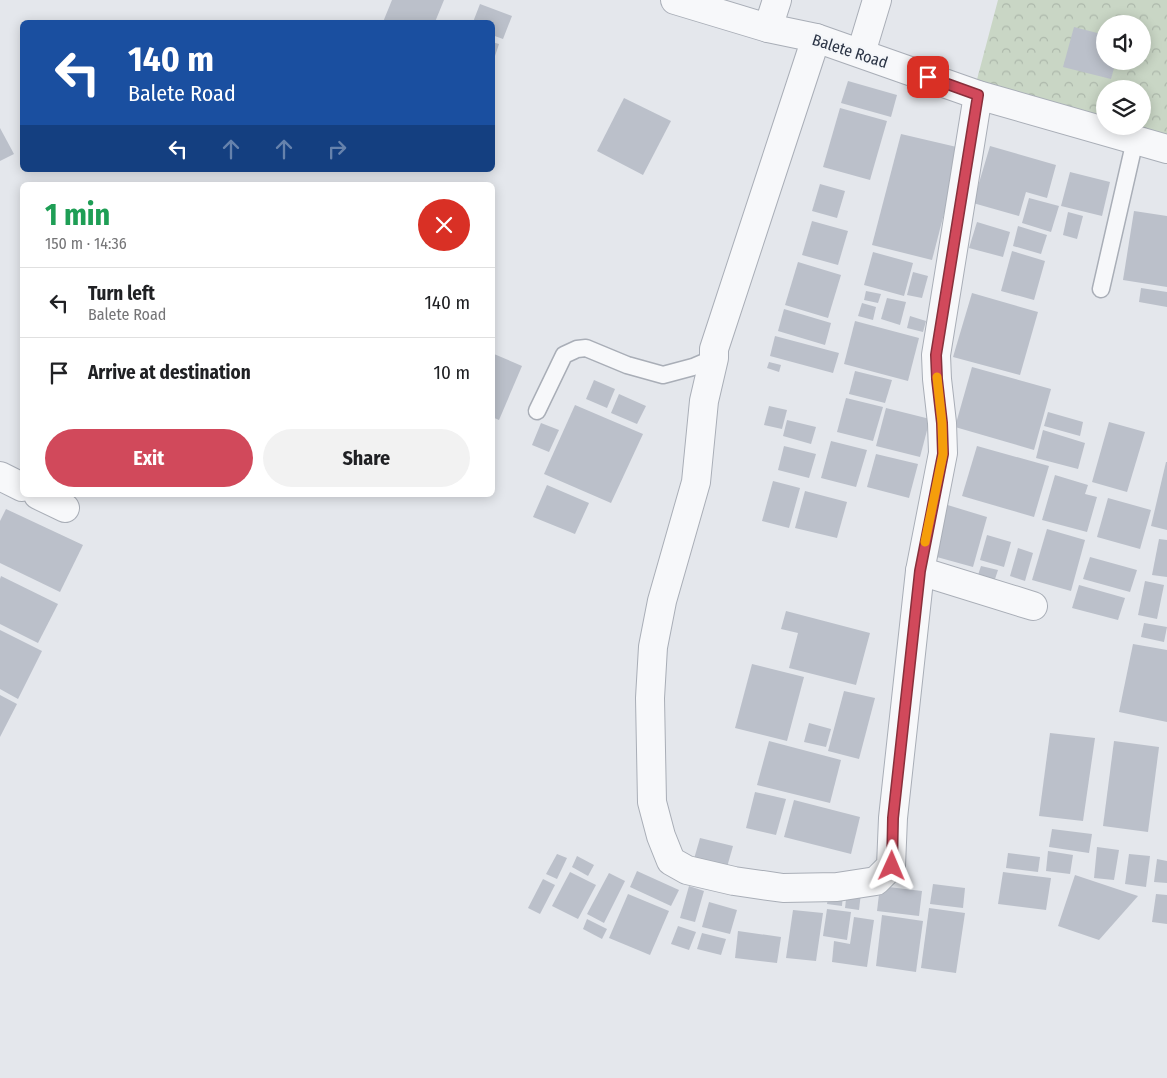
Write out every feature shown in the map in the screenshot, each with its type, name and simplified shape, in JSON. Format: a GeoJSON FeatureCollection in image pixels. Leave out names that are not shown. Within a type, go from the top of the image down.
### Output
{"type":"FeatureCollection","features":[{"type":"Feature","properties":{"kind":"street","name":"Balete Road"},"geometry":{"type":"LineString","coordinates":[[674,0],[768,28],[816,38],[978,95],[1167,149]]}},
{"type":"Feature","properties":{"kind":"street"},"geometry":{"type":"LineString","coordinates":[[768,28],[777,0]]}},
{"type":"Feature","properties":{"kind":"street"},"geometry":{"type":"LineString","coordinates":[[861,53],[877,0]]}},
{"type":"Feature","properties":{"kind":"street"},"geometry":{"type":"LineString","coordinates":[[816,38],[714,349],[714,358],[704,401],[696,482],[662,601],[654,647],[650,698],[652,802],[661,836],[671,861],[687,870],[703,875],[783,888],[837,887],[876,881],[892,866],[893,818],[920,571],[943,454],[936,355],[978,95]]}},
{"type":"Feature","properties":{"kind":"street"},"geometry":{"type":"LineString","coordinates":[[0,476],[20,486]]}},
{"type":"Feature","properties":{"kind":"street"},"geometry":{"type":"LineString","coordinates":[[42,497],[64,508]]}},
{"type":"Feature","properties":{"kind":"street"},"geometry":{"type":"LineString","coordinates":[[920,571],[1034,606]]}},
{"type":"Feature","properties":{"kind":"lane"},"geometry":{"type":"LineString","coordinates":[[1101,289],[1135,140]]}},
{"type":"Feature","properties":{"kind":"lane"},"geometry":{"type":"LineString","coordinates":[[537,411],[564,355],[577,349],[586,348],[627,365],[663,375],[693,367],[714,358]]}},
{"type":"Feature","properties":{"kind":"green space"},"geometry":{"type":"Polygon","coordinates":[[[998,0],[1167,0],[1167,156],[970,106],[998,0]]]}},
{"type":"Feature","properties":{"kind":"building"},"geometry":{"type":"Polygon","coordinates":[[[392,0],[444,0],[436,20],[384,20],[392,0]]]}},
{"type":"Feature","properties":{"kind":"building"},"geometry":{"type":"Polygon","coordinates":[[[480,4],[512,16],[503,39],[495,36],[495,20],[474,20],[480,4]]]}},
{"type":"Feature","properties":{"kind":"building"},"geometry":{"type":"Polygon","coordinates":[[[1074,27],[1096,33],[1096,70],[1114,70],[1111,79],[1063,67],[1074,27]]]}},
{"type":"Feature","properties":{"kind":"building"},"geometry":{"type":"Polygon","coordinates":[[[495,43],[499,44],[495,56],[495,43]]]}},
{"type":"Feature","properties":{"kind":"building"},"geometry":{"type":"Polygon","coordinates":[[[848,81],[897,95],[891,117],[841,103],[848,81]]]}},
{"type":"Feature","properties":{"kind":"building"},"geometry":{"type":"Polygon","coordinates":[[[624,98],[671,121],[643,175],[597,151],[624,98]]]}},
{"type":"Feature","properties":{"kind":"building"},"geometry":{"type":"Polygon","coordinates":[[[840,108],[887,121],[870,180],[823,167],[840,108]]]}},
{"type":"Feature","properties":{"kind":"building"},"geometry":{"type":"Polygon","coordinates":[[[0,128],[14,154],[0,161],[0,128]]]}},
{"type":"Feature","properties":{"kind":"building"},"geometry":{"type":"Polygon","coordinates":[[[901,134],[961,148],[932,260],[872,245],[901,134]]]}},
{"type":"Feature","properties":{"kind":"building"},"geometry":{"type":"Polygon","coordinates":[[[990,146],[1056,165],[1047,198],[1026,192],[1019,216],[973,203],[990,146]]]}},
{"type":"Feature","properties":{"kind":"building"},"geometry":{"type":"Polygon","coordinates":[[[1070,172],[1110,182],[1102,216],[1061,206],[1070,172]]]}},
{"type":"Feature","properties":{"kind":"building"},"geometry":{"type":"Polygon","coordinates":[[[820,184],[845,191],[837,218],[812,211],[820,184]]]}},
{"type":"Feature","properties":{"kind":"building"},"geometry":{"type":"Polygon","coordinates":[[[1029,198],[1059,206],[1051,232],[1022,223],[1029,198]]]}},
{"type":"Feature","properties":{"kind":"building"},"geometry":{"type":"Polygon","coordinates":[[[1134,211],[1167,216],[1167,287],[1123,280],[1134,211]]]}},
{"type":"Feature","properties":{"kind":"building"},"geometry":{"type":"Polygon","coordinates":[[[1068,212],[1083,216],[1077,239],[1063,235],[1068,212]]]}},
{"type":"Feature","properties":{"kind":"building"},"geometry":{"type":"Polygon","coordinates":[[[812,221],[848,231],[838,265],[802,255],[812,221]]]}},
{"type":"Feature","properties":{"kind":"building"},"geometry":{"type":"Polygon","coordinates":[[[977,222],[1010,232],[1003,257],[969,248],[977,222]]]}},
{"type":"Feature","properties":{"kind":"building"},"geometry":{"type":"Polygon","coordinates":[[[1018,226],[1047,235],[1041,254],[1013,246],[1018,226]]]}},
{"type":"Feature","properties":{"kind":"building"},"geometry":{"type":"Polygon","coordinates":[[[1012,251],[1045,261],[1034,300],[1001,291],[1012,251]]]}},
{"type":"Feature","properties":{"kind":"building"},"geometry":{"type":"Polygon","coordinates":[[[873,252],[913,263],[904,296],[864,285],[873,252]]]}},
{"type":"Feature","properties":{"kind":"building"},"geometry":{"type":"Polygon","coordinates":[[[798,262],[841,275],[828,318],[785,305],[798,262]]]}},
{"type":"Feature","properties":{"kind":"building"},"geometry":{"type":"Polygon","coordinates":[[[913,272],[928,276],[922,298],[907,295],[913,272]]]}},
{"type":"Feature","properties":{"kind":"building"},"geometry":{"type":"Polygon","coordinates":[[[1141,288],[1167,292],[1167,307],[1139,302],[1141,288]]]}},
{"type":"Feature","properties":{"kind":"building"},"geometry":{"type":"Polygon","coordinates":[[[866,291],[881,294],[878,303],[864,300],[866,291]]]}},
{"type":"Feature","properties":{"kind":"building"},"geometry":{"type":"Polygon","coordinates":[[[972,293],[1038,312],[1020,375],[953,357],[972,293]]]}},
{"type":"Feature","properties":{"kind":"building"},"geometry":{"type":"Polygon","coordinates":[[[887,298],[906,302],[900,325],[881,319],[887,298]]]}},
{"type":"Feature","properties":{"kind":"building"},"geometry":{"type":"Polygon","coordinates":[[[862,303],[876,307],[873,320],[858,316],[862,303]]]}},
{"type":"Feature","properties":{"kind":"building"},"geometry":{"type":"Polygon","coordinates":[[[784,309],[831,323],[825,345],[778,331],[784,309]]]}},
{"type":"Feature","properties":{"kind":"building"},"geometry":{"type":"Polygon","coordinates":[[[910,316],[926,321],[923,332],[907,328],[910,316]]]}},
{"type":"Feature","properties":{"kind":"building"},"geometry":{"type":"Polygon","coordinates":[[[855,321],[919,338],[908,381],[844,364],[855,321]]]}},
{"type":"Feature","properties":{"kind":"building"},"geometry":{"type":"Polygon","coordinates":[[[775,336],[839,353],[833,373],[770,356],[775,336]]]}},
{"type":"Feature","properties":{"kind":"building"},"geometry":{"type":"Polygon","coordinates":[[[495,354],[522,366],[499,420],[495,418],[495,354]]]}},
{"type":"Feature","properties":{"kind":"building"},"geometry":{"type":"Polygon","coordinates":[[[769,362],[781,365],[779,372],[767,368],[769,362]]]}},
{"type":"Feature","properties":{"kind":"building"},"geometry":{"type":"Polygon","coordinates":[[[972,367],[1051,389],[1034,450],[955,427],[972,367]]]}},
{"type":"Feature","properties":{"kind":"building"},"geometry":{"type":"Polygon","coordinates":[[[855,371],[892,380],[885,403],[849,394],[855,371]]]}},
{"type":"Feature","properties":{"kind":"building"},"geometry":{"type":"Polygon","coordinates":[[[594,380],[615,389],[607,408],[586,399],[594,380]]]}},
{"type":"Feature","properties":{"kind":"building"},"geometry":{"type":"Polygon","coordinates":[[[619,394],[646,406],[637,424],[611,413],[619,394]]]}},
{"type":"Feature","properties":{"kind":"building"},"geometry":{"type":"Polygon","coordinates":[[[846,398],[883,407],[873,441],[837,432],[846,398]]]}},
{"type":"Feature","properties":{"kind":"building"},"geometry":{"type":"Polygon","coordinates":[[[575,405],[643,434],[611,503],[544,474],[575,405]]]}},
{"type":"Feature","properties":{"kind":"building"},"geometry":{"type":"Polygon","coordinates":[[[769,406],[787,410],[782,429],[764,425],[769,406]]]}},
{"type":"Feature","properties":{"kind":"building"},"geometry":{"type":"Polygon","coordinates":[[[886,408],[930,419],[920,457],[876,446],[886,408]]]}},
{"type":"Feature","properties":{"kind":"building"},"geometry":{"type":"Polygon","coordinates":[[[1048,412],[1083,422],[1080,436],[1044,426],[1048,412]]]}},
{"type":"Feature","properties":{"kind":"building"},"geometry":{"type":"Polygon","coordinates":[[[787,420],[816,427],[811,444],[783,436],[787,420]]]}},
{"type":"Feature","properties":{"kind":"building"},"geometry":{"type":"Polygon","coordinates":[[[1109,422],[1145,432],[1127,492],[1092,482],[1109,422]]]}},
{"type":"Feature","properties":{"kind":"building"},"geometry":{"type":"Polygon","coordinates":[[[541,423],[559,430],[549,452],[532,445],[541,423]]]}},
{"type":"Feature","properties":{"kind":"building"},"geometry":{"type":"Polygon","coordinates":[[[1043,430],[1085,443],[1078,469],[1036,458],[1043,430]]]}},
{"type":"Feature","properties":{"kind":"building"},"geometry":{"type":"Polygon","coordinates":[[[831,441],[867,450],[856,487],[821,478],[831,441]]]}},
{"type":"Feature","properties":{"kind":"building"},"geometry":{"type":"Polygon","coordinates":[[[784,446],[816,454],[809,478],[778,470],[784,446]]]}},
{"type":"Feature","properties":{"kind":"building"},"geometry":{"type":"Polygon","coordinates":[[[977,446],[1049,466],[1034,517],[962,496],[977,446]]]}},
{"type":"Feature","properties":{"kind":"building"},"geometry":{"type":"Polygon","coordinates":[[[876,454],[918,464],[909,498],[867,487],[876,454]]]}},
{"type":"Feature","properties":{"kind":"building"},"geometry":{"type":"Polygon","coordinates":[[[1167,462],[1167,530],[1151,526],[1167,462]]]}},
{"type":"Feature","properties":{"kind":"building"},"geometry":{"type":"Polygon","coordinates":[[[1055,475],[1088,485],[1085,494],[1097,497],[1087,532],[1042,520],[1055,475]]]}},
{"type":"Feature","properties":{"kind":"building"},"geometry":{"type":"Polygon","coordinates":[[[773,481],[800,488],[789,528],[762,521],[773,481]]]}},
{"type":"Feature","properties":{"kind":"building"},"geometry":{"type":"Polygon","coordinates":[[[547,485],[589,503],[575,534],[533,517],[547,485]]]}},
{"type":"Feature","properties":{"kind":"building"},"geometry":{"type":"Polygon","coordinates":[[[805,491],[847,502],[837,538],[795,528],[805,491]]]}},
{"type":"Feature","properties":{"kind":"building"},"geometry":{"type":"Polygon","coordinates":[[[1108,498],[1151,510],[1140,549],[1097,537],[1108,498]]]}},
{"type":"Feature","properties":{"kind":"building"},"geometry":{"type":"Polygon","coordinates":[[[941,503],[987,517],[973,567],[926,554],[941,503]]]}},
{"type":"Feature","properties":{"kind":"building"},"geometry":{"type":"Polygon","coordinates":[[[6,509],[83,545],[60,592],[0,563],[0,521],[6,509]]]}},
{"type":"Feature","properties":{"kind":"building"},"geometry":{"type":"Polygon","coordinates":[[[1047,529],[1085,540],[1071,591],[1032,580],[1047,529]]]}},
{"type":"Feature","properties":{"kind":"building"},"geometry":{"type":"Polygon","coordinates":[[[987,535],[1011,542],[1004,567],[980,560],[987,535]]]}},
{"type":"Feature","properties":{"kind":"building"},"geometry":{"type":"Polygon","coordinates":[[[1159,539],[1167,540],[1167,577],[1152,575],[1159,539]]]}},
{"type":"Feature","properties":{"kind":"building"},"geometry":{"type":"Polygon","coordinates":[[[1018,548],[1033,553],[1025,581],[1010,576],[1018,548]]]}},
{"type":"Feature","properties":{"kind":"building"},"geometry":{"type":"Polygon","coordinates":[[[1090,557],[1137,570],[1130,592],[1083,579],[1090,557]]]}},
{"type":"Feature","properties":{"kind":"building"},"geometry":{"type":"Polygon","coordinates":[[[981,566],[998,570],[993,585],[976,581],[981,566]]]}},
{"type":"Feature","properties":{"kind":"building"},"geometry":{"type":"Polygon","coordinates":[[[1,576],[58,604],[38,643],[0,624],[1,576]]]}},
{"type":"Feature","properties":{"kind":"building"},"geometry":{"type":"Polygon","coordinates":[[[1145,581],[1164,585],[1157,619],[1138,615],[1145,581]]]}},
{"type":"Feature","properties":{"kind":"building"},"geometry":{"type":"Polygon","coordinates":[[[1079,585],[1125,598],[1118,620],[1072,608],[1079,585]]]}},
{"type":"Feature","properties":{"kind":"building"},"geometry":{"type":"Polygon","coordinates":[[[786,611],[870,633],[856,685],[789,668],[798,633],[781,629],[786,611]]]}},
{"type":"Feature","properties":{"kind":"building"},"geometry":{"type":"Polygon","coordinates":[[[1144,623],[1167,627],[1164,642],[1141,637],[1144,623]]]}},
{"type":"Feature","properties":{"kind":"building"},"geometry":{"type":"Polygon","coordinates":[[[0,630],[42,651],[18,699],[0,689],[0,630]]]}},
{"type":"Feature","properties":{"kind":"building"},"geometry":{"type":"Polygon","coordinates":[[[1133,644],[1167,650],[1167,722],[1119,712],[1133,644]]]}},
{"type":"Feature","properties":{"kind":"building"},"geometry":{"type":"Polygon","coordinates":[[[752,664],[804,677],[787,741],[735,728],[752,664]]]}},
{"type":"Feature","properties":{"kind":"building"},"geometry":{"type":"Polygon","coordinates":[[[844,691],[875,698],[859,759],[828,751],[844,691]]]}},
{"type":"Feature","properties":{"kind":"building"},"geometry":{"type":"Polygon","coordinates":[[[0,695],[17,704],[0,737],[0,695]]]}},
{"type":"Feature","properties":{"kind":"building"},"geometry":{"type":"Polygon","coordinates":[[[809,723],[831,729],[826,747],[804,742],[809,723]]]}},
{"type":"Feature","properties":{"kind":"building"},"geometry":{"type":"Polygon","coordinates":[[[1050,733],[1095,738],[1083,821],[1039,816],[1050,733]]]}},
{"type":"Feature","properties":{"kind":"building"},"geometry":{"type":"Polygon","coordinates":[[[769,741],[841,760],[830,803],[757,785],[769,741]]]}},
{"type":"Feature","properties":{"kind":"building"},"geometry":{"type":"Polygon","coordinates":[[[1114,741],[1159,747],[1148,832],[1103,826],[1114,741]]]}},
{"type":"Feature","properties":{"kind":"building"},"geometry":{"type":"Polygon","coordinates":[[[755,792],[786,799],[776,835],[746,828],[755,792]]]}},
{"type":"Feature","properties":{"kind":"building"},"geometry":{"type":"Polygon","coordinates":[[[794,800],[860,817],[851,854],[784,837],[794,800]]]}},
{"type":"Feature","properties":{"kind":"building"},"geometry":{"type":"Polygon","coordinates":[[[1052,829],[1092,834],[1089,853],[1049,847],[1052,829]]]}},
{"type":"Feature","properties":{"kind":"building"},"geometry":{"type":"Polygon","coordinates":[[[700,838],[733,846],[725,874],[692,866],[700,838]]]}},
{"type":"Feature","properties":{"kind":"building"},"geometry":{"type":"Polygon","coordinates":[[[1097,847],[1119,850],[1114,880],[1094,878],[1097,847]]]}},
{"type":"Feature","properties":{"kind":"building"},"geometry":{"type":"Polygon","coordinates":[[[1048,851],[1073,855],[1070,874],[1046,871],[1048,851]]]}},
{"type":"Feature","properties":{"kind":"building"},"geometry":{"type":"Polygon","coordinates":[[[1008,853],[1040,857],[1038,872],[1006,868],[1008,853]]]}},
{"type":"Feature","properties":{"kind":"building"},"geometry":{"type":"Polygon","coordinates":[[[557,854],[567,858],[557,879],[546,874],[557,854]]]}},
{"type":"Feature","properties":{"kind":"building"},"geometry":{"type":"Polygon","coordinates":[[[1129,854],[1150,856],[1146,887],[1125,884],[1129,854]]]}},
{"type":"Feature","properties":{"kind":"building"},"geometry":{"type":"Polygon","coordinates":[[[577,856],[594,865],[588,876],[572,867],[577,856]]]}},
{"type":"Feature","properties":{"kind":"building"},"geometry":{"type":"Polygon","coordinates":[[[1157,859],[1167,861],[1167,883],[1154,882],[1157,859]]]}},
{"type":"Feature","properties":{"kind":"building"},"geometry":{"type":"Polygon","coordinates":[[[637,871],[679,890],[671,906],[630,887],[637,871]]]}},
{"type":"Feature","properties":{"kind":"building"},"geometry":{"type":"Polygon","coordinates":[[[570,872],[596,885],[578,919],[552,906],[570,872]]]}},
{"type":"Feature","properties":{"kind":"building"},"geometry":{"type":"Polygon","coordinates":[[[1003,872],[1051,878],[1046,910],[998,904],[1003,872]]]}},
{"type":"Feature","properties":{"kind":"building"},"geometry":{"type":"Polygon","coordinates":[[[609,873],[625,881],[604,923],[587,914],[609,873]]]}},
{"type":"Feature","properties":{"kind":"building"},"geometry":{"type":"Polygon","coordinates":[[[1075,875],[1138,896],[1099,940],[1058,926],[1075,875]]]}},
{"type":"Feature","properties":{"kind":"building"},"geometry":{"type":"Polygon","coordinates":[[[543,879],[555,885],[540,914],[528,908],[543,879]]]}},
{"type":"Feature","properties":{"kind":"building"},"geometry":{"type":"Polygon","coordinates":[[[933,884],[965,888],[963,908],[930,904],[933,884]]]}},
{"type":"Feature","properties":{"kind":"building"},"geometry":{"type":"Polygon","coordinates":[[[689,886],[704,891],[695,922],[680,918],[689,886]]]}},
{"type":"Feature","properties":{"kind":"building"},"geometry":{"type":"Polygon","coordinates":[[[880,886],[922,891],[919,916],[877,911],[880,886]]]}},
{"type":"Feature","properties":{"kind":"building"},"geometry":{"type":"Polygon","coordinates":[[[847,891],[861,893],[859,910],[845,908],[847,891]]]}},
{"type":"Feature","properties":{"kind":"building"},"geometry":{"type":"Polygon","coordinates":[[[829,892],[843,893],[842,906],[827,904],[829,892]]]}},
{"type":"Feature","properties":{"kind":"building"},"geometry":{"type":"Polygon","coordinates":[[[628,894],[669,911],[650,955],[609,938],[628,894]]]}},
{"type":"Feature","properties":{"kind":"building"},"geometry":{"type":"Polygon","coordinates":[[[1156,894],[1167,895],[1167,924],[1152,922],[1156,894]]]}},
{"type":"Feature","properties":{"kind":"building"},"geometry":{"type":"Polygon","coordinates":[[[709,902],[737,910],[730,934],[702,927],[709,902]]]}},
{"type":"Feature","properties":{"kind":"building"},"geometry":{"type":"Polygon","coordinates":[[[929,908],[965,913],[956,973],[921,968],[929,908]]]}},
{"type":"Feature","properties":{"kind":"building"},"geometry":{"type":"Polygon","coordinates":[[[827,909],[851,912],[847,940],[823,936],[827,909]]]}},
{"type":"Feature","properties":{"kind":"building"},"geometry":{"type":"Polygon","coordinates":[[[793,910],[823,913],[816,961],[786,958],[793,910]]]}},
{"type":"Feature","properties":{"kind":"building"},"geometry":{"type":"Polygon","coordinates":[[[882,915],[923,921],[916,972],[876,966],[882,915]]]}},
{"type":"Feature","properties":{"kind":"building"},"geometry":{"type":"Polygon","coordinates":[[[854,917],[874,920],[867,967],[832,962],[834,941],[850,944],[854,917]]]}},
{"type":"Feature","properties":{"kind":"building"},"geometry":{"type":"Polygon","coordinates":[[[587,919],[607,929],[602,939],[583,929],[587,919]]]}},
{"type":"Feature","properties":{"kind":"building"},"geometry":{"type":"Polygon","coordinates":[[[678,926],[696,932],[689,950],[671,944],[678,926]]]}},
{"type":"Feature","properties":{"kind":"building"},"geometry":{"type":"Polygon","coordinates":[[[738,931],[781,937],[777,963],[735,958],[738,931]]]}},
{"type":"Feature","properties":{"kind":"building"},"geometry":{"type":"Polygon","coordinates":[[[702,933],[726,939],[721,955],[697,949],[702,933]]]}},
{"type":"Feature","properties":{"kind":"slow traffic"},"geometry":{"type":"LineString","coordinates":[[925,542],[943,454],[937,377]]}},
{"type":"Feature","properties":{"kind":"route"},"geometry":{"type":"LineString","coordinates":[[892,866],[893,818],[920,571],[943,454],[936,355],[978,95],[928,77]]}}]}
